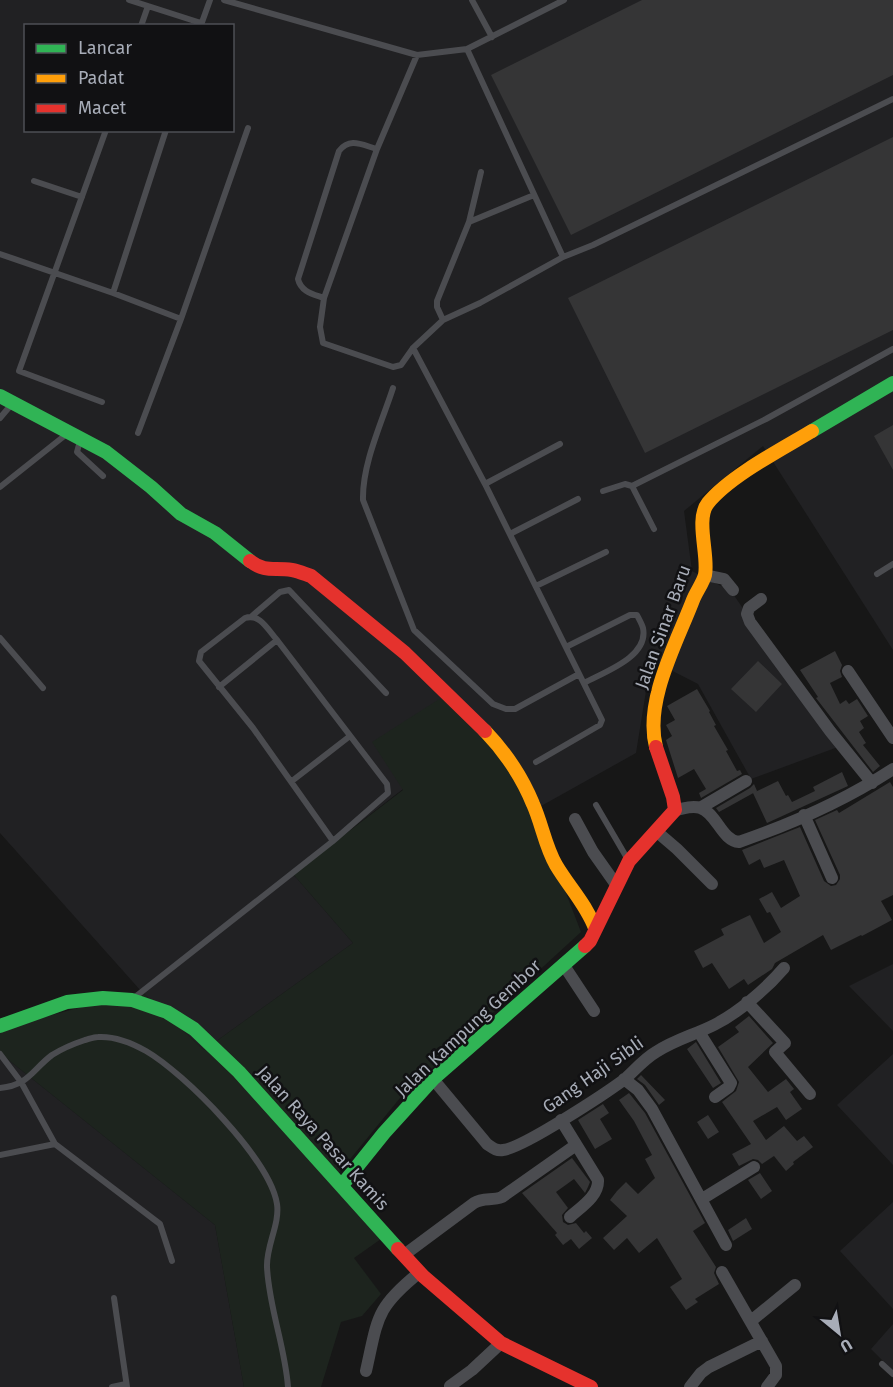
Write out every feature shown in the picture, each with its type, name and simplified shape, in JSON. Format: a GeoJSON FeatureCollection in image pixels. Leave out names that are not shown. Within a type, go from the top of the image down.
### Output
{"type":"FeatureCollection","features":[{"type":"Feature","properties":{"kind":"street","name":"Jalan Sinar Baru"},"geometry":{"type":"LineString","coordinates":[[675,810],[674,796],[655,744],[653,720],[656,695],[705,575],[703,515],[706,505],[724,487],[776,452],[893,383]]}},
{"type":"Feature","properties":{"kind":"street"},"geometry":{"type":"LineString","coordinates":[[6,399],[70,431],[114,458],[152,487],[181,514],[215,533],[258,567],[268,570],[292,570],[311,576],[405,653],[486,732],[507,756],[533,804],[551,855],[589,912],[595,928]]}},
{"type":"Feature","properties":{"kind":"street"},"geometry":{"type":"LineString","coordinates":[[705,575],[724,579],[733,590]]}},
{"type":"Feature","properties":{"kind":"street"},"geometry":{"type":"LineString","coordinates":[[761,599],[749,608],[747,614],[750,622],[830,731],[872,783]]}},
{"type":"Feature","properties":{"kind":"street"},"geometry":{"type":"LineString","coordinates":[[848,671],[893,738]]}},
{"type":"Feature","properties":{"kind":"street"},"geometry":{"type":"LineString","coordinates":[[700,808],[708,812],[731,840],[736,842],[804,815],[872,783],[893,769]]}},
{"type":"Feature","properties":{"kind":"street"},"geometry":{"type":"LineString","coordinates":[[595,928],[629,861],[675,810],[700,808],[746,781]]}},
{"type":"Feature","properties":{"kind":"street"},"geometry":{"type":"LineString","coordinates":[[804,815],[831,878]]}},
{"type":"Feature","properties":{"kind":"street"},"geometry":{"type":"LineString","coordinates":[[575,819],[593,852],[617,886]]}},
{"type":"Feature","properties":{"kind":"street"},"geometry":{"type":"LineString","coordinates":[[656,831],[712,884]]}},
{"type":"Feature","properties":{"kind":"street","name":"Jalan Kampung Gembor"},"geometry":{"type":"LineString","coordinates":[[343,1184],[384,1133],[434,1079],[590,941],[595,928]]}},
{"type":"Feature","properties":{"kind":"street"},"geometry":{"type":"LineString","coordinates":[[563,964],[594,1011]]}},
{"type":"Feature","properties":{"kind":"street","name":"Gang Haji Sibli"},"geometry":{"type":"LineString","coordinates":[[434,1079],[487,1144],[494,1149],[503,1150],[516,1147],[624,1079],[653,1053],[726,1018],[772,983],[784,968]]}},
{"type":"Feature","properties":{"kind":"street","name":"Jalan Raya Pasar Kamis"},"geometry":{"type":"LineString","coordinates":[[0,1026],[68,1002],[103,998],[132,1000],[167,1012],[194,1029],[239,1072],[343,1184],[420,1272],[501,1343],[564,1378],[591,1387]]}},
{"type":"Feature","properties":{"kind":"street"},"geometry":{"type":"LineString","coordinates":[[747,1002],[785,1042],[775,1052],[810,1094]]}},
{"type":"Feature","properties":{"kind":"street"},"geometry":{"type":"LineString","coordinates":[[699,1032],[731,1083],[715,1097]]}},
{"type":"Feature","properties":{"kind":"street"},"geometry":{"type":"LineString","coordinates":[[624,1079],[638,1090],[652,1109],[726,1245]]}},
{"type":"Feature","properties":{"kind":"street"},"geometry":{"type":"LineString","coordinates":[[561,1120],[598,1180],[595,1194],[570,1217]]}},
{"type":"Feature","properties":{"kind":"street"},"geometry":{"type":"LineString","coordinates":[[404,1255],[479,1199],[502,1197],[576,1145]]}},
{"type":"Feature","properties":{"kind":"street"},"geometry":{"type":"LineString","coordinates":[[702,1199],[754,1167]]}},
{"type":"Feature","properties":{"kind":"street"},"geometry":{"type":"LineString","coordinates":[[366,1371],[376,1324],[381,1312],[399,1289],[420,1272]]}},
{"type":"Feature","properties":{"kind":"street"},"geometry":{"type":"LineString","coordinates":[[722,1272],[777,1369],[774,1379],[767,1387]]}},
{"type":"Feature","properties":{"kind":"street"},"geometry":{"type":"LineString","coordinates":[[751,1321],[795,1285]]}},
{"type":"Feature","properties":{"kind":"street"},"geometry":{"type":"LineString","coordinates":[[690,1387],[709,1367],[762,1341]]}},
{"type":"Feature","properties":{"kind":"street"},"geometry":{"type":"LineString","coordinates":[[450,1386],[472,1370],[501,1343]]}},
{"type":"Feature","properties":{"kind":"lane"},"geometry":{"type":"LineString","coordinates":[[129,0],[201,24],[210,0]]}},
{"type":"Feature","properties":{"kind":"lane"},"geometry":{"type":"LineString","coordinates":[[224,0],[417,55],[468,49],[564,0]]}},
{"type":"Feature","properties":{"kind":"lane"},"geometry":{"type":"LineString","coordinates":[[472,0],[492,37]]}},
{"type":"Feature","properties":{"kind":"lane"},"geometry":{"type":"LineString","coordinates":[[142,24],[148,6]]}},
{"type":"Feature","properties":{"kind":"lane"},"geometry":{"type":"LineString","coordinates":[[468,49],[563,257]]}},
{"type":"Feature","properties":{"kind":"lane"},"geometry":{"type":"LineString","coordinates":[[417,55],[377,149],[324,298],[320,327],[323,343],[393,367],[401,365],[414,348],[443,320],[480,303],[563,257],[593,245],[893,99]]}},
{"type":"Feature","properties":{"kind":"lane"},"geometry":{"type":"LineString","coordinates":[[138,433],[248,128]]}},
{"type":"Feature","properties":{"kind":"lane"},"geometry":{"type":"LineString","coordinates":[[102,402],[19,370],[105,132]]}},
{"type":"Feature","properties":{"kind":"lane"},"geometry":{"type":"LineString","coordinates":[[113,293],[165,132]]}},
{"type":"Feature","properties":{"kind":"lane"},"geometry":{"type":"LineString","coordinates":[[324,298],[305,291],[299,286],[298,279],[339,151],[345,144],[352,142],[377,149]]}},
{"type":"Feature","properties":{"kind":"lane"},"geometry":{"type":"LineString","coordinates":[[443,320],[437,307],[437,301],[469,222],[481,172]]}},
{"type":"Feature","properties":{"kind":"lane"},"geometry":{"type":"LineString","coordinates":[[34,181],[82,197]]}},
{"type":"Feature","properties":{"kind":"lane"},"geometry":{"type":"LineString","coordinates":[[469,222],[534,195]]}},
{"type":"Feature","properties":{"kind":"lane"},"geometry":{"type":"LineString","coordinates":[[0,254],[181,319]]}},
{"type":"Feature","properties":{"kind":"lane"},"geometry":{"type":"LineString","coordinates":[[414,348],[485,484],[602,720],[600,725],[536,762]]}},
{"type":"Feature","properties":{"kind":"lane"},"geometry":{"type":"LineString","coordinates":[[603,491],[620,484],[632,486],[766,419],[893,349]]}},
{"type":"Feature","properties":{"kind":"lane"},"geometry":{"type":"LineString","coordinates":[[393,388],[362,485],[363,500],[414,630],[493,704],[506,709],[515,709],[579,674]]}},
{"type":"Feature","properties":{"kind":"lane"},"geometry":{"type":"LineString","coordinates":[[0,418],[6,399]]}},
{"type":"Feature","properties":{"kind":"lane"},"geometry":{"type":"LineString","coordinates":[[0,487],[70,431]]}},
{"type":"Feature","properties":{"kind":"lane"},"geometry":{"type":"LineString","coordinates":[[82,438],[77,452],[104,476]]}},
{"type":"Feature","properties":{"kind":"lane"},"geometry":{"type":"LineString","coordinates":[[485,484],[560,444]]}},
{"type":"Feature","properties":{"kind":"lane"},"geometry":{"type":"LineString","coordinates":[[632,486],[654,528]]}},
{"type":"Feature","properties":{"kind":"lane"},"geometry":{"type":"LineString","coordinates":[[510,534],[578,499]]}},
{"type":"Feature","properties":{"kind":"lane"},"geometry":{"type":"LineString","coordinates":[[536,586],[606,552]]}},
{"type":"Feature","properties":{"kind":"lane"},"geometry":{"type":"LineString","coordinates":[[877,574],[893,564]]}},
{"type":"Feature","properties":{"kind":"lane"},"geometry":{"type":"LineString","coordinates":[[333,841],[253,728],[201,664],[199,656],[201,652],[245,618],[252,616],[280,592],[289,590],[386,693]]}},
{"type":"Feature","properties":{"kind":"lane"},"geometry":{"type":"LineString","coordinates":[[567,647],[630,615],[637,615],[643,629],[640,644],[632,657],[584,682]]}},
{"type":"Feature","properties":{"kind":"lane"},"geometry":{"type":"LineString","coordinates":[[132,1000],[333,841],[388,793],[387,784],[277,640],[258,618],[252,616]]}},
{"type":"Feature","properties":{"kind":"lane"},"geometry":{"type":"LineString","coordinates":[[0,638],[43,688]]}},
{"type":"Feature","properties":{"kind":"lane"},"geometry":{"type":"LineString","coordinates":[[219,687],[277,640]]}},
{"type":"Feature","properties":{"kind":"lane"},"geometry":{"type":"LineString","coordinates":[[292,781],[350,736]]}},
{"type":"Feature","properties":{"kind":"lane"},"geometry":{"type":"LineString","coordinates":[[596,805],[629,861]]}},
{"type":"Feature","properties":{"kind":"lane"},"geometry":{"type":"LineString","coordinates":[[0,1088],[31,1077],[50,1057],[67,1046],[98,1037],[123,1041],[146,1051],[181,1078],[236,1133],[256,1158],[277,1204],[267,1264],[271,1302],[286,1359],[288,1387]]}},
{"type":"Feature","properties":{"kind":"lane"},"geometry":{"type":"LineString","coordinates":[[0,1054],[21,1082],[56,1144],[160,1224],[172,1261]]}},
{"type":"Feature","properties":{"kind":"lane"},"geometry":{"type":"LineString","coordinates":[[0,1155],[56,1144]]}},
{"type":"Feature","properties":{"kind":"lane"},"geometry":{"type":"LineString","coordinates":[[112,1387],[127,1386],[114,1298]]}},
{"type":"Feature","properties":{"kind":"lane"},"geometry":{"type":"LineString","coordinates":[[882,1364],[893,1374]]}},
{"type":"Feature","properties":{"kind":"shaded area"},"geometry":{"type":"Polygon","coordinates":[[[0,0],[893,0],[893,650],[763,446],[684,511],[692,571],[731,591],[838,747],[751,779],[698,684],[651,660],[636,753],[534,810],[403,789],[293,874],[353,943],[204,1050],[141,991],[0,833],[0,0]]]}},
{"type":"Feature","properties":{"kind":"shaded area"},"geometry":{"type":"Polygon","coordinates":[[[444,696],[495,744],[534,810],[581,932],[400,1098],[333,1180],[381,1239],[354,1258],[381,1294],[362,1316],[341,1322],[321,1387],[244,1387],[215,1225],[0,1053],[0,1029],[141,991],[204,1050],[353,943],[293,874],[403,790],[372,742],[444,696]]]}},
{"type":"Feature","properties":{"kind":"shaded area"},"geometry":{"type":"Polygon","coordinates":[[[893,964],[893,1031],[849,986],[893,964]]]}},
{"type":"Feature","properties":{"kind":"shaded area"},"geometry":{"type":"Polygon","coordinates":[[[0,1053],[215,1225],[244,1387],[0,1387],[0,1053]]]}},
{"type":"Feature","properties":{"kind":"shaded area"},"geometry":{"type":"Polygon","coordinates":[[[893,1054],[893,1165],[837,1105],[893,1054]]]}},
{"type":"Feature","properties":{"kind":"shaded area"},"geometry":{"type":"Polygon","coordinates":[[[893,1202],[893,1309],[840,1251],[893,1202]]]}},
{"type":"Feature","properties":{"kind":"shaded area"},"geometry":{"type":"Polygon","coordinates":[[[893,1324],[893,1371],[871,1349],[893,1324]]]}},
{"type":"Feature","properties":{"kind":"building"},"geometry":{"type":"Polygon","coordinates":[[[642,0],[893,0],[893,75],[571,235],[491,75],[642,0]]]}},
{"type":"Feature","properties":{"kind":"building"},"geometry":{"type":"Polygon","coordinates":[[[893,137],[893,330],[645,453],[568,298],[893,137]]]}},
{"type":"Feature","properties":{"kind":"building"},"geometry":{"type":"Polygon","coordinates":[[[893,425],[893,470],[874,436],[893,425]]]}},
{"type":"Feature","properties":{"kind":"building"},"geometry":{"type":"Polygon","coordinates":[[[835,651],[842,665],[840,671],[842,677],[830,683],[840,704],[846,700],[849,704],[857,699],[868,716],[860,721],[864,728],[859,732],[866,743],[863,745],[880,766],[873,772],[816,698],[818,697],[800,670],[835,651]]]}},
{"type":"Feature","properties":{"kind":"building"},"geometry":{"type":"Polygon","coordinates":[[[758,661],[782,684],[756,712],[731,689],[758,661]]]}},
{"type":"Feature","properties":{"kind":"building"},"geometry":{"type":"Polygon","coordinates":[[[697,689],[710,711],[716,725],[714,726],[728,750],[726,751],[737,771],[740,770],[742,774],[701,798],[699,793],[706,789],[694,769],[678,778],[666,740],[672,736],[666,725],[675,720],[667,706],[697,689]]]}},
{"type":"Feature","properties":{"kind":"building"},"geometry":{"type":"Polygon","coordinates":[[[842,772],[848,786],[767,823],[753,793],[778,781],[792,802],[815,791],[813,787],[842,772]]]}},
{"type":"Feature","properties":{"kind":"building"},"geometry":{"type":"Polygon","coordinates":[[[890,782],[893,787],[893,895],[881,901],[892,920],[831,950],[823,935],[775,963],[772,969],[748,985],[744,979],[729,989],[712,963],[703,968],[694,951],[724,935],[721,929],[750,915],[764,943],[781,932],[770,912],[767,913],[759,899],[772,892],[781,908],[800,896],[784,860],[764,868],[760,859],[749,865],[742,850],[800,827],[824,881],[831,886],[836,885],[840,875],[815,820],[837,810],[839,813],[890,782]]]}},
{"type":"Feature","properties":{"kind":"building"},"geometry":{"type":"Polygon","coordinates":[[[754,784],[757,791],[719,812],[716,808],[750,788],[754,784]]]}},
{"type":"Feature","properties":{"kind":"building"},"geometry":{"type":"Polygon","coordinates":[[[749,1016],[773,1043],[748,1067],[768,1092],[786,1079],[794,1089],[790,1092],[802,1109],[786,1120],[777,1107],[753,1121],[766,1140],[784,1126],[797,1141],[804,1136],[813,1147],[793,1162],[794,1164],[786,1171],[774,1156],[762,1164],[753,1159],[739,1166],[732,1154],[751,1144],[722,1102],[736,1091],[739,1082],[718,1047],[739,1032],[735,1027],[749,1016]]]}},
{"type":"Feature","properties":{"kind":"building"},"geometry":{"type":"Polygon","coordinates":[[[696,1042],[721,1083],[713,1088],[687,1049],[696,1042]]]}},
{"type":"Feature","properties":{"kind":"building"},"geometry":{"type":"Polygon","coordinates":[[[641,1075],[665,1100],[659,1105],[645,1085],[637,1079],[641,1075]]]}},
{"type":"Feature","properties":{"kind":"building"},"geometry":{"type":"Polygon","coordinates":[[[629,1093],[645,1113],[705,1223],[693,1231],[716,1267],[714,1273],[719,1284],[695,1299],[698,1302],[686,1310],[670,1287],[682,1279],[657,1238],[639,1253],[627,1238],[614,1250],[603,1238],[627,1216],[610,1200],[617,1191],[626,1182],[638,1194],[655,1178],[645,1159],[652,1155],[634,1121],[619,1100],[629,1093]]]}},
{"type":"Feature","properties":{"kind":"building"},"geometry":{"type":"Polygon","coordinates":[[[603,1104],[609,1113],[600,1119],[612,1139],[595,1149],[578,1120],[603,1104]]]}},
{"type":"Feature","properties":{"kind":"building"},"geometry":{"type":"Polygon","coordinates":[[[708,1115],[719,1132],[708,1139],[697,1122],[708,1115]]]}},
{"type":"Feature","properties":{"kind":"building"},"geometry":{"type":"Polygon","coordinates":[[[572,1158],[590,1182],[588,1187],[585,1193],[574,1179],[556,1192],[568,1208],[562,1215],[563,1222],[568,1225],[576,1223],[584,1233],[586,1231],[592,1238],[579,1249],[571,1239],[563,1245],[555,1235],[557,1233],[522,1193],[572,1158]]]}},
{"type":"Feature","properties":{"kind":"building"},"geometry":{"type":"Polygon","coordinates":[[[760,1173],[772,1191],[761,1199],[748,1180],[760,1173]]]}},
{"type":"Feature","properties":{"kind":"building"},"geometry":{"type":"Polygon","coordinates":[[[746,1218],[752,1229],[733,1241],[728,1230],[746,1218]]]}},
{"type":"Feature","properties":{"kind":"traffic: fast"},"geometry":{"type":"LineString","coordinates":[[812,431],[893,383]]}},
{"type":"Feature","properties":{"kind":"traffic: fast"},"geometry":{"type":"LineString","coordinates":[[0,396],[106,452],[181,514],[215,533],[250,561]]}},
{"type":"Feature","properties":{"kind":"traffic: fast"},"geometry":{"type":"LineString","coordinates":[[343,1184],[384,1133],[433,1079],[585,946]]}},
{"type":"Feature","properties":{"kind":"traffic: fast"},"geometry":{"type":"LineString","coordinates":[[0,1026],[67,1002],[103,998],[132,1000],[167,1012],[194,1029],[239,1072],[398,1249]]}},
{"type":"Feature","properties":{"kind":"traffic: slow"},"geometry":{"type":"LineString","coordinates":[[656,747],[653,729],[658,691],[671,653],[705,575],[702,528],[704,510],[708,503],[729,483],[812,431]]}},
{"type":"Feature","properties":{"kind":"traffic: slow"},"geometry":{"type":"LineString","coordinates":[[485,731],[506,756],[524,784],[552,858],[587,911],[595,928]]}},
{"type":"Feature","properties":{"kind":"traffic: jam"},"geometry":{"type":"LineString","coordinates":[[250,561],[266,568],[292,570],[311,576],[405,653],[485,731]]}},
{"type":"Feature","properties":{"kind":"traffic: jam"},"geometry":{"type":"LineString","coordinates":[[585,946],[590,941],[629,861],[675,810],[673,797],[656,747]]}},
{"type":"Feature","properties":{"kind":"traffic: jam"},"geometry":{"type":"LineString","coordinates":[[398,1249],[423,1276],[501,1343],[591,1387]]}}]}
